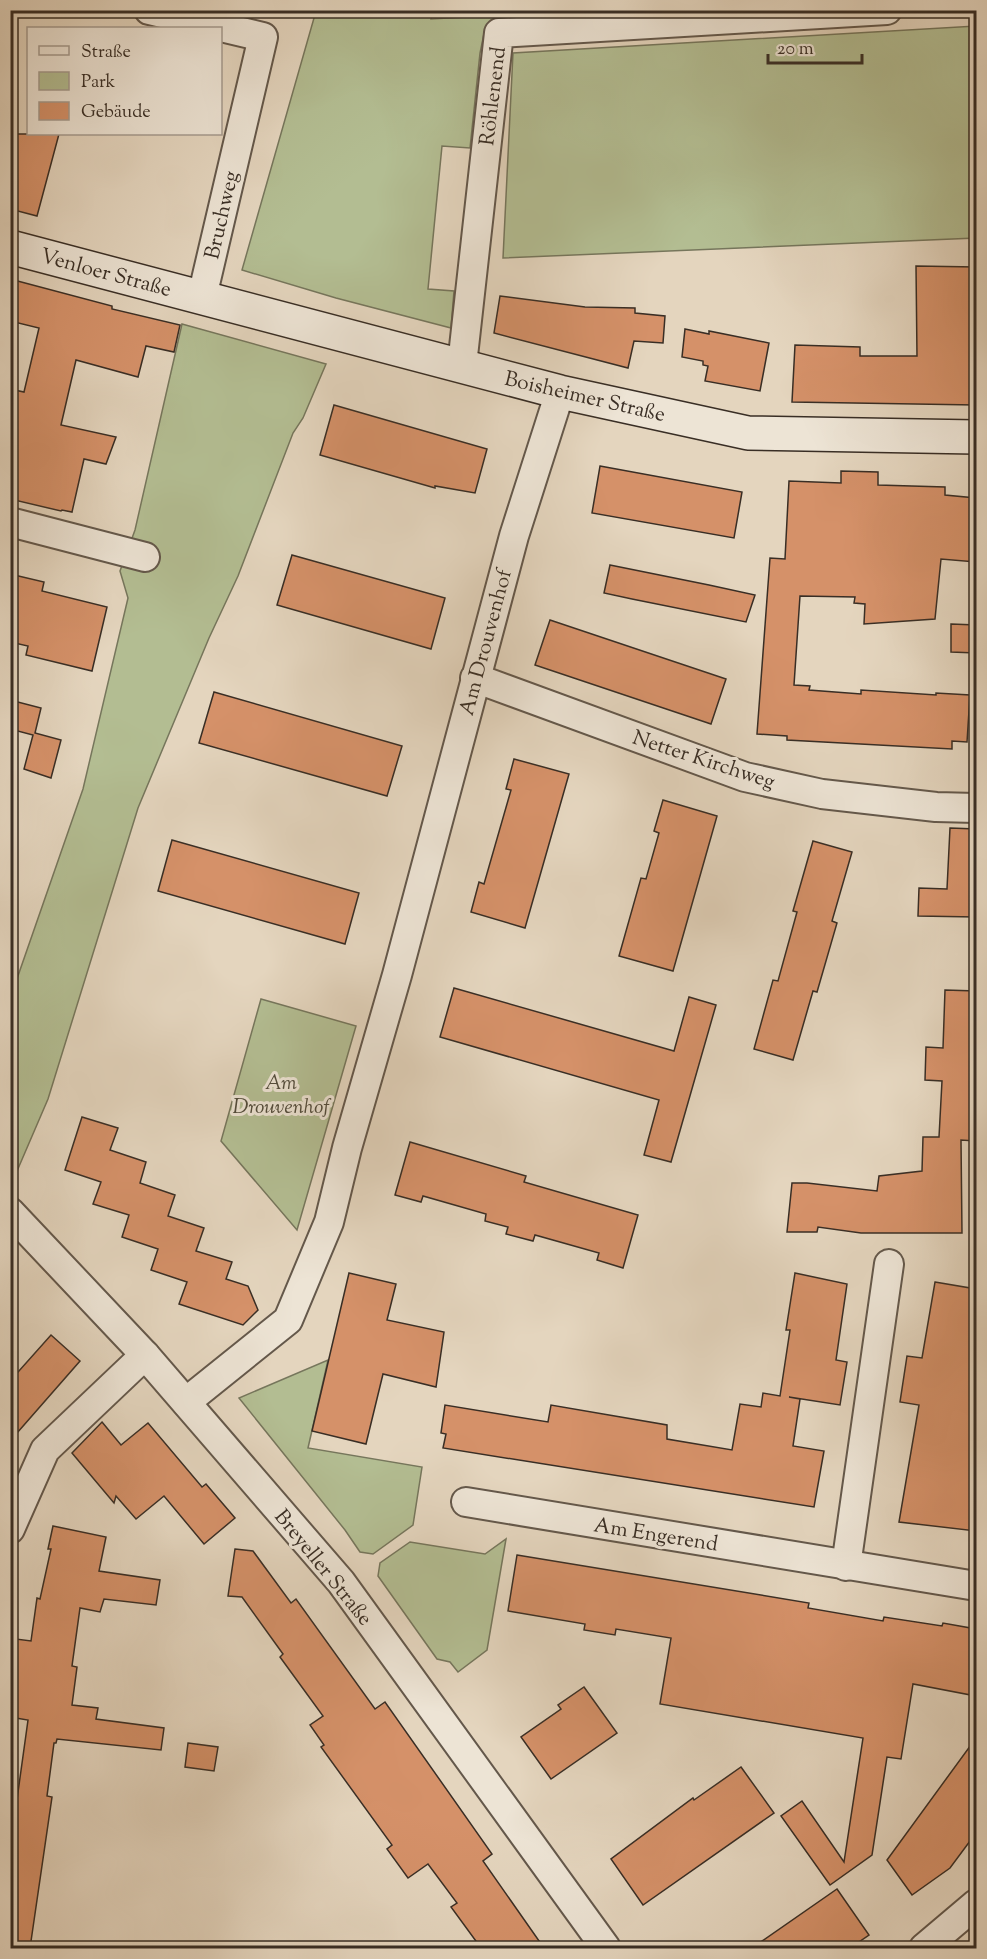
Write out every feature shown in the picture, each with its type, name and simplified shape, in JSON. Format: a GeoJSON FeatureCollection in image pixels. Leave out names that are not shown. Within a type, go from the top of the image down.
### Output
{"type":"FeatureCollection","features":[{"type":"Feature","properties":{"kind":"main road","name":"Venloer Straße"},"geometry":{"type":"LineString","coordinates":[[10,247],[202,297]]}},
{"type":"Feature","properties":{"kind":"main road","name":"Boisheimer Straße"},"geometry":{"type":"LineString","coordinates":[[202,297],[560,392],[748,433],[976,437]]}},
{"type":"Feature","properties":{"kind":"street","name":"Bruchweg"},"geometry":{"type":"LineString","coordinates":[[149,10],[221,27]]}},
{"type":"Feature","properties":{"kind":"street","name":"Röhlenend"},"geometry":{"type":"LineString","coordinates":[[462,365],[499,33],[887,10]]}},
{"type":"Feature","properties":{"kind":"street","name":"Bruchweg"},"geometry":{"type":"LineString","coordinates":[[202,297],[263,37],[222,27]]}},
{"type":"Feature","properties":{"kind":"street","name":"Am Drouvenhof"},"geometry":{"type":"LineString","coordinates":[[186,1402],[288,1320],[329,1222],[347,1148],[397,975],[514,536],[560,392]]}},
{"type":"Feature","properties":{"kind":"street"},"geometry":{"type":"LineString","coordinates":[[10,522],[145,557]]}},
{"type":"Feature","properties":{"kind":"street","name":"Netter Kirchweg"},"geometry":{"type":"LineString","coordinates":[[475,678],[745,777],[822,794],[936,807],[976,808]]}},
{"type":"Feature","properties":{"kind":"street","name":"Breyeller Straße"},"geometry":{"type":"LineString","coordinates":[[10,1212],[145,1355],[340,1582],[606,1948]]}},
{"type":"Feature","properties":{"kind":"street"},"geometry":{"type":"LineString","coordinates":[[846,1566],[889,1264]]}},
{"type":"Feature","properties":{"kind":"street"},"geometry":{"type":"LineString","coordinates":[[10,1528],[45,1450],[145,1355]]}},
{"type":"Feature","properties":{"kind":"street","name":"Am Engerend"},"geometry":{"type":"LineString","coordinates":[[466,1502],[976,1586]]}},
{"type":"Feature","properties":{"kind":"street"},"geometry":{"type":"LineString","coordinates":[[943,1943],[976,1904]]}},
{"type":"Feature","properties":{"kind":"green space"},"geometry":{"type":"Polygon","coordinates":[[[316,11],[432,11],[431,19],[504,15],[485,29],[480,53],[470,148],[442,146],[428,289],[454,291],[451,328],[336,298],[242,270],[316,11]]]}},
{"type":"Feature","properties":{"kind":"green space"},"geometry":{"type":"Polygon","coordinates":[[[976,26],[976,238],[503,258],[513,53],[976,26]]]}},
{"type":"Feature","properties":{"kind":"green space"},"geometry":{"type":"Polygon","coordinates":[[[182,324],[326,364],[303,418],[293,433],[238,576],[209,638],[138,808],[48,1099],[11,1185],[11,996],[83,789],[128,598],[120,571],[135,530],[182,324]]]}},
{"type":"Feature","properties":{"kind":"green space"},"geometry":{"type":"Polygon","coordinates":[[[261,999],[356,1026],[297,1230],[221,1141],[261,999]]]}},
{"type":"Feature","properties":{"kind":"green space"},"geometry":{"type":"Polygon","coordinates":[[[328,1360],[308,1448],[422,1467],[413,1525],[373,1554],[360,1552],[239,1398],[328,1360]]]}},
{"type":"Feature","properties":{"kind":"green space"},"geometry":{"type":"Polygon","coordinates":[[[506,1539],[487,1650],[458,1672],[450,1662],[437,1659],[378,1576],[380,1563],[410,1542],[485,1554],[506,1539]]]}},
{"type":"Feature","properties":{"kind":"building"},"geometry":{"type":"Polygon","coordinates":[[[10,134],[59,135],[37,216],[10,209],[10,134]]]}},
{"type":"Feature","properties":{"kind":"building"},"geometry":{"type":"Polygon","coordinates":[[[916,266],[976,267],[976,405],[792,402],[795,345],[860,347],[860,356],[917,356],[916,266]]]}},
{"type":"Feature","properties":{"kind":"building"},"geometry":{"type":"Polygon","coordinates":[[[10,279],[112,306],[112,309],[180,325],[174,352],[146,346],[138,377],[76,360],[61,425],[116,437],[106,464],[84,459],[72,512],[10,499],[10,389],[24,392],[39,328],[10,321],[10,279]]]}},
{"type":"Feature","properties":{"kind":"building"},"geometry":{"type":"Polygon","coordinates":[[[500,296],[585,307],[635,308],[635,313],[665,316],[663,343],[634,341],[628,368],[494,333],[500,296]]]}},
{"type":"Feature","properties":{"kind":"building"},"geometry":{"type":"Polygon","coordinates":[[[685,329],[709,334],[709,331],[769,343],[760,391],[705,381],[708,366],[703,365],[703,361],[682,357],[685,329]]]}},
{"type":"Feature","properties":{"kind":"building"},"geometry":{"type":"Polygon","coordinates":[[[334,405],[487,449],[475,493],[435,486],[435,488],[320,455],[334,405]]]}},
{"type":"Feature","properties":{"kind":"building"},"geometry":{"type":"Polygon","coordinates":[[[600,466],[742,492],[734,538],[592,513],[600,466]]]}},
{"type":"Feature","properties":{"kind":"building"},"geometry":{"type":"Polygon","coordinates":[[[841,471],[878,472],[878,485],[945,487],[945,495],[976,498],[976,562],[941,559],[935,619],[864,624],[865,604],[854,603],[855,597],[800,596],[794,685],[810,686],[809,690],[861,694],[861,690],[970,695],[967,742],[952,741],[952,749],[787,740],[787,736],[757,734],[770,558],[785,559],[789,481],[841,483],[841,471]]]}},
{"type":"Feature","properties":{"kind":"building"},"geometry":{"type":"Polygon","coordinates":[[[292,555],[445,598],[431,649],[277,605],[292,555]]]}},
{"type":"Feature","properties":{"kind":"building"},"geometry":{"type":"Polygon","coordinates":[[[610,565],[755,595],[746,622],[632,599],[604,593],[610,565]]]}},
{"type":"Feature","properties":{"kind":"building"},"geometry":{"type":"Polygon","coordinates":[[[10,574],[44,582],[42,591],[107,607],[92,671],[26,655],[28,646],[10,642],[10,574]]]}},
{"type":"Feature","properties":{"kind":"building"},"geometry":{"type":"Polygon","coordinates":[[[550,620],[726,679],[711,724],[535,665],[550,620]]]}},
{"type":"Feature","properties":{"kind":"building"},"geometry":{"type":"Polygon","coordinates":[[[951,624],[976,625],[976,653],[951,652],[951,624]]]}},
{"type":"Feature","properties":{"kind":"building"},"geometry":{"type":"Polygon","coordinates":[[[214,692],[402,746],[387,796],[199,743],[214,692]]]}},
{"type":"Feature","properties":{"kind":"building"},"geometry":{"type":"Polygon","coordinates":[[[10,700],[41,708],[35,733],[61,740],[51,778],[24,769],[33,735],[10,729],[10,700]]]}},
{"type":"Feature","properties":{"kind":"building"},"geometry":{"type":"Polygon","coordinates":[[[514,759],[569,774],[525,928],[471,912],[479,882],[484,884],[511,790],[506,789],[514,759]]]}},
{"type":"Feature","properties":{"kind":"building"},"geometry":{"type":"Polygon","coordinates":[[[663,800],[717,816],[673,971],[619,956],[641,878],[646,879],[659,833],[654,831],[663,800]]]}},
{"type":"Feature","properties":{"kind":"building"},"geometry":{"type":"Polygon","coordinates":[[[950,828],[976,829],[976,917],[918,916],[919,888],[947,889],[950,828]]]}},
{"type":"Feature","properties":{"kind":"building"},"geometry":{"type":"Polygon","coordinates":[[[172,840],[359,893],[345,944],[158,891],[172,840]]]}},
{"type":"Feature","properties":{"kind":"building"},"geometry":{"type":"Polygon","coordinates":[[[813,841],[852,852],[832,921],[837,923],[817,992],[813,991],[793,1060],[754,1049],[773,980],[778,981],[797,912],[793,911],[813,841]]]}},
{"type":"Feature","properties":{"kind":"building"},"geometry":{"type":"Polygon","coordinates":[[[454,988],[674,1051],[689,997],[716,1005],[671,1162],[644,1155],[659,1100],[440,1037],[454,988]]]}},
{"type":"Feature","properties":{"kind":"building"},"geometry":{"type":"Polygon","coordinates":[[[945,990],[976,991],[976,1141],[961,1140],[962,1233],[861,1233],[818,1227],[817,1232],[787,1232],[792,1183],[877,1191],[879,1176],[922,1171],[923,1137],[939,1137],[942,1081],[925,1080],[926,1047],[943,1048],[945,990]]]}},
{"type":"Feature","properties":{"kind":"building"},"geometry":{"type":"Polygon","coordinates":[[[82,1117],[118,1128],[110,1150],[146,1162],[140,1183],[175,1195],[168,1216],[204,1228],[196,1251],[232,1262],[226,1279],[248,1286],[258,1310],[243,1325],[179,1304],[187,1282],[151,1270],[158,1249],[122,1237],[129,1215],[93,1204],[101,1182],[65,1170],[82,1117]]]}},
{"type":"Feature","properties":{"kind":"building"},"geometry":{"type":"Polygon","coordinates":[[[410,1142],[526,1176],[524,1182],[638,1215],[623,1268],[597,1260],[599,1253],[535,1235],[533,1241],[506,1234],[508,1227],[485,1221],[486,1214],[423,1196],[421,1202],[395,1195],[410,1142]]]}},
{"type":"Feature","properties":{"kind":"building"},"geometry":{"type":"Polygon","coordinates":[[[349,1273],[396,1284],[387,1320],[444,1332],[436,1387],[383,1374],[366,1444],[312,1431],[349,1273]]]}},
{"type":"Feature","properties":{"kind":"building"},"geometry":{"type":"Polygon","coordinates":[[[795,1273],[847,1284],[836,1360],[847,1362],[840,1405],[789,1397],[800,1399],[793,1446],[824,1451],[814,1507],[443,1448],[446,1434],[441,1433],[445,1405],[548,1422],[551,1405],[667,1425],[667,1439],[732,1450],[740,1404],[761,1407],[763,1393],[780,1396],[790,1330],[786,1330],[795,1273]]]}},
{"type":"Feature","properties":{"kind":"building"},"geometry":{"type":"Polygon","coordinates":[[[935,1282],[976,1289],[976,1531],[899,1522],[919,1405],[900,1402],[907,1356],[922,1358],[935,1282]]]}},
{"type":"Feature","properties":{"kind":"building"},"geometry":{"type":"Polygon","coordinates":[[[51,1335],[80,1361],[10,1441],[10,1381],[51,1335]]]}},
{"type":"Feature","properties":{"kind":"building"},"geometry":{"type":"Polygon","coordinates":[[[102,1422],[121,1445],[148,1423],[202,1487],[206,1484],[235,1518],[204,1544],[164,1496],[136,1519],[116,1496],[114,1503],[72,1453],[102,1422]]]}},
{"type":"Feature","properties":{"kind":"building"},"geometry":{"type":"Polygon","coordinates":[[[53,1526],[106,1537],[99,1571],[160,1580],[156,1605],[104,1599],[100,1612],[80,1608],[72,1666],[77,1667],[72,1705],[98,1708],[96,1719],[164,1728],[161,1750],[57,1739],[54,1743],[47,1796],[52,1797],[30,1948],[10,1948],[10,1821],[14,1821],[28,1720],[10,1717],[10,1674],[16,1639],[31,1641],[37,1598],[40,1599],[51,1549],[48,1549],[53,1526]]]}},
{"type":"Feature","properties":{"kind":"building"},"geometry":{"type":"Polygon","coordinates":[[[235,1549],[253,1551],[291,1603],[296,1599],[375,1709],[385,1702],[492,1854],[483,1861],[544,1948],[481,1948],[451,1907],[457,1903],[428,1864],[408,1878],[387,1849],[392,1845],[321,1747],[324,1745],[310,1725],[323,1716],[280,1657],[283,1654],[242,1597],[228,1596],[235,1549]]]}},
{"type":"Feature","properties":{"kind":"building"},"geometry":{"type":"Polygon","coordinates":[[[517,1555],[809,1603],[808,1608],[883,1621],[884,1617],[976,1629],[976,1696],[913,1684],[901,1759],[887,1757],[872,1855],[830,1885],[781,1816],[802,1801],[844,1862],[863,1738],[660,1704],[671,1638],[616,1629],[615,1635],[584,1630],[585,1624],[508,1611],[517,1555]]]}},
{"type":"Feature","properties":{"kind":"building"},"geometry":{"type":"Polygon","coordinates":[[[584,1687],[617,1733],[551,1779],[521,1737],[561,1709],[558,1705],[584,1687]]]}},
{"type":"Feature","properties":{"kind":"building"},"geometry":{"type":"Polygon","coordinates":[[[976,1738],[976,1833],[950,1868],[912,1895],[887,1860],[976,1738]]]}},
{"type":"Feature","properties":{"kind":"building"},"geometry":{"type":"Polygon","coordinates":[[[188,1743],[218,1747],[214,1771],[185,1767],[188,1743]]]}},
{"type":"Feature","properties":{"kind":"building"},"geometry":{"type":"Polygon","coordinates":[[[741,1767],[774,1813],[643,1905],[611,1859],[693,1798],[694,1800],[741,1767]]]}},
{"type":"Feature","properties":{"kind":"building"},"geometry":{"type":"Polygon","coordinates":[[[837,1889],[869,1935],[850,1948],[752,1948],[837,1889]]]}}]}
